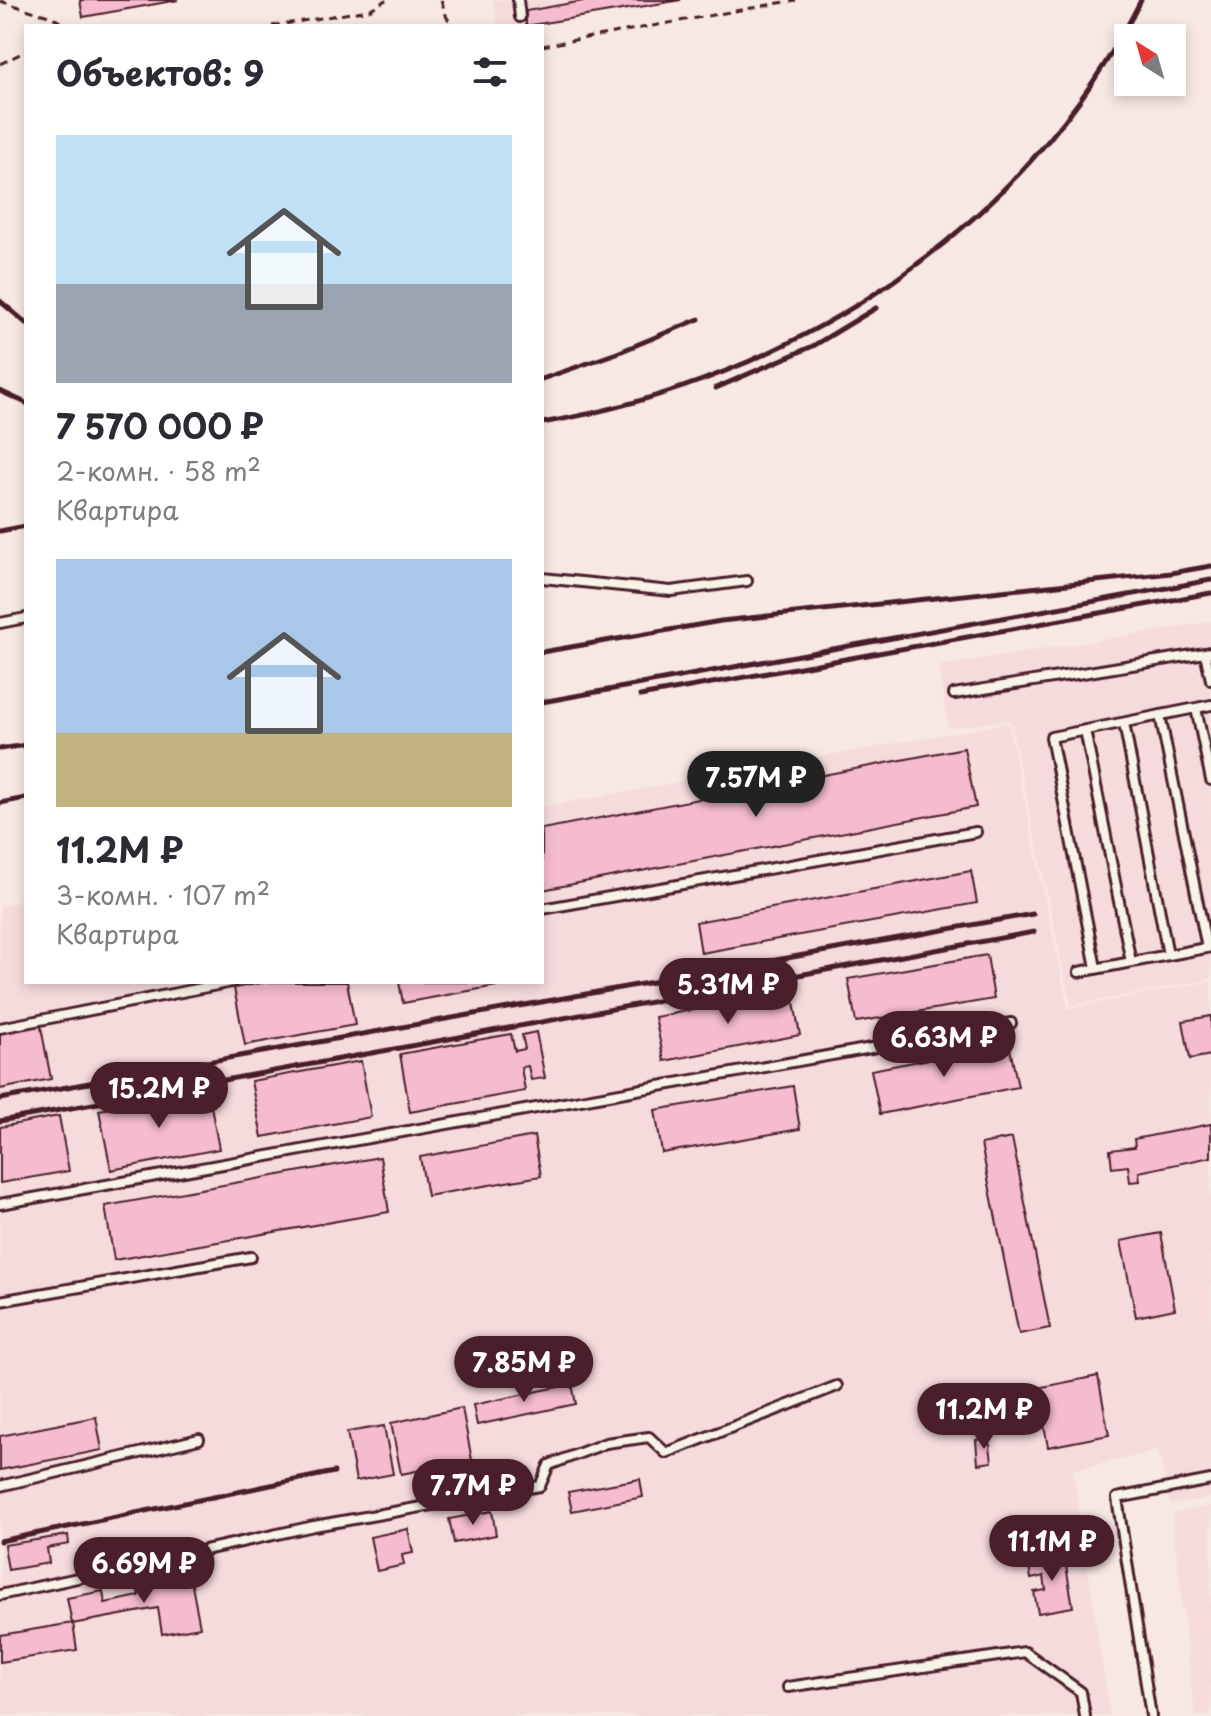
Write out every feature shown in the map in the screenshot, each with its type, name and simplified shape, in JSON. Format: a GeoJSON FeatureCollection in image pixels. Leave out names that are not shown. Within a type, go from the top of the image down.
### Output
{"type":"FeatureCollection","features":[{"type":"Feature","properties":{"kind":"lane"},"geometry":{"type":"LineString","coordinates":[[518,0],[520,17]]}},
{"type":"Feature","properties":{"kind":"lane"},"geometry":{"type":"LineString","coordinates":[[544,578],[671,591],[747,581]]}},
{"type":"Feature","properties":{"kind":"lane"},"geometry":{"type":"LineString","coordinates":[[0,623],[24,618]]}},
{"type":"Feature","properties":{"kind":"lane"},"geometry":{"type":"LineString","coordinates":[[954,694],[1208,652],[1211,680]]}},
{"type":"Feature","properties":{"kind":"lane"},"geometry":{"type":"LineString","coordinates":[[1096,968],[1051,737],[1211,705]]}},
{"type":"Feature","properties":{"kind":"lane"},"geometry":{"type":"LineString","coordinates":[[1196,708],[1211,780]]}},
{"type":"Feature","properties":{"kind":"lane"},"geometry":{"type":"LineString","coordinates":[[1079,972],[1209,947],[1160,715]]}},
{"type":"Feature","properties":{"kind":"lane"},"geometry":{"type":"LineString","coordinates":[[1124,723],[1168,955]]}},
{"type":"Feature","properties":{"kind":"lane"},"geometry":{"type":"LineString","coordinates":[[1085,730],[1131,962]]}},
{"type":"Feature","properties":{"kind":"lane"},"geometry":{"type":"LineString","coordinates":[[544,909],[976,832]]}},
{"type":"Feature","properties":{"kind":"lane"},"geometry":{"type":"LineString","coordinates":[[0,1028],[222,984]]}},
{"type":"Feature","properties":{"kind":"lane"},"geometry":{"type":"LineString","coordinates":[[0,1204],[1011,1023]]}},
{"type":"Feature","properties":{"kind":"lane"},"geometry":{"type":"LineString","coordinates":[[0,1301],[251,1257]]}},
{"type":"Feature","properties":{"kind":"lane"},"geometry":{"type":"LineString","coordinates":[[0,1595],[314,1526],[540,1486],[549,1465],[606,1443],[649,1437],[666,1453],[837,1386]]}},
{"type":"Feature","properties":{"kind":"lane"},"geometry":{"type":"LineString","coordinates":[[0,1486],[199,1439]]}},
{"type":"Feature","properties":{"kind":"lane"},"geometry":{"type":"LineString","coordinates":[[1151,1716],[1117,1498],[1211,1480]]}},
{"type":"Feature","properties":{"kind":"lane"},"geometry":{"type":"LineString","coordinates":[[788,1687],[1025,1652],[1081,1692],[1085,1716]]}},
{"type":"Feature","properties":{"kind":"path"},"geometry":{"type":"LineString","coordinates":[[284,24],[369,10],[386,0]]}},
{"type":"Feature","properties":{"kind":"path"},"geometry":{"type":"LineString","coordinates":[[441,0],[447,18],[453,24]]}},
{"type":"Feature","properties":{"kind":"path"},"geometry":{"type":"LineString","coordinates":[[544,46],[796,0]]}},
{"type":"Feature","properties":{"kind":"path"},"geometry":{"type":"LineString","coordinates":[[0,1],[52,17],[61,24]]}},
{"type":"Feature","properties":{"kind":"path"},"geometry":{"type":"LineString","coordinates":[[0,64],[24,52]]}},
{"type":"Feature","properties":{"kind":"shaded area"},"geometry":{"type":"Polygon","coordinates":[[[493,0],[668,0],[529,24],[498,24],[493,0]]]}},
{"type":"Feature","properties":{"kind":"shaded area"},"geometry":{"type":"Polygon","coordinates":[[[1211,622],[1211,979],[1071,1006],[1010,720],[948,728],[939,666],[1211,622]]]}},
{"type":"Feature","properties":{"kind":"shaded area"},"geometry":{"type":"Polygon","coordinates":[[[1008,723],[1068,1009],[1211,981],[1211,1498],[1170,1505],[1158,1451],[1073,1470],[1110,1716],[0,1716],[0,905],[24,901],[24,984],[544,984],[544,807],[1008,723]]]}},
{"type":"Feature","properties":{"kind":"shaded area"},"geometry":{"type":"Polygon","coordinates":[[[1211,1506],[1211,1716],[1195,1716],[1172,1513],[1211,1506]]]}},
{"type":"Feature","properties":{"kind":"building"},"geometry":{"type":"Polygon","coordinates":[[[80,0],[178,0],[83,17],[80,0]]]}},
{"type":"Feature","properties":{"kind":"building"},"geometry":{"type":"Polygon","coordinates":[[[589,0],[681,0],[538,24],[526,24],[526,11],[589,0]]]}},
{"type":"Feature","properties":{"kind":"building"},"geometry":{"type":"Polygon","coordinates":[[[964,748],[976,807],[544,890],[544,829],[964,748]]]}},
{"type":"Feature","properties":{"kind":"building"},"geometry":{"type":"Polygon","coordinates":[[[971,871],[977,903],[701,953],[696,922],[971,871]]]}},
{"type":"Feature","properties":{"kind":"building"},"geometry":{"type":"Polygon","coordinates":[[[987,955],[994,999],[856,1022],[848,979],[987,955]]]}},
{"type":"Feature","properties":{"kind":"building"},"geometry":{"type":"Polygon","coordinates":[[[256,984],[347,984],[355,1025],[245,1045],[234,988],[256,984]]]}},
{"type":"Feature","properties":{"kind":"building"},"geometry":{"type":"Polygon","coordinates":[[[399,984],[507,984],[403,1003],[399,984]]]}},
{"type":"Feature","properties":{"kind":"building"},"geometry":{"type":"Polygon","coordinates":[[[792,991],[800,1035],[664,1061],[655,1017],[792,991]]]}},
{"type":"Feature","properties":{"kind":"building"},"geometry":{"type":"Polygon","coordinates":[[[1211,1016],[1211,1055],[1190,1059],[1183,1021],[1211,1016]]]}},
{"type":"Feature","properties":{"kind":"building"},"geometry":{"type":"Polygon","coordinates":[[[40,1022],[51,1079],[0,1089],[0,1030],[40,1022]]]}},
{"type":"Feature","properties":{"kind":"building"},"geometry":{"type":"Polygon","coordinates":[[[536,1032],[545,1078],[531,1080],[528,1066],[521,1067],[525,1091],[410,1112],[400,1054],[511,1034],[515,1051],[525,1049],[522,1035],[536,1032]]]}},
{"type":"Feature","properties":{"kind":"building"},"geometry":{"type":"Polygon","coordinates":[[[1009,1044],[1018,1087],[880,1114],[871,1070],[1009,1044]]]}},
{"type":"Feature","properties":{"kind":"building"},"geometry":{"type":"Polygon","coordinates":[[[361,1061],[371,1117],[262,1137],[251,1081],[361,1061]]]}},
{"type":"Feature","properties":{"kind":"building"},"geometry":{"type":"Polygon","coordinates":[[[793,1086],[800,1129],[662,1153],[655,1110],[793,1086]]]}},
{"type":"Feature","properties":{"kind":"building"},"geometry":{"type":"Polygon","coordinates":[[[208,1090],[219,1149],[111,1170],[99,1110],[208,1090]]]}},
{"type":"Feature","properties":{"kind":"building"},"geometry":{"type":"Polygon","coordinates":[[[59,1116],[69,1171],[0,1183],[0,1127],[59,1116]]]}},
{"type":"Feature","properties":{"kind":"building"},"geometry":{"type":"Polygon","coordinates":[[[1211,1124],[1211,1157],[1139,1172],[1140,1181],[1130,1182],[1128,1166],[1112,1168],[1110,1150],[1135,1147],[1134,1139],[1211,1124]]]}},
{"type":"Feature","properties":{"kind":"building"},"geometry":{"type":"Polygon","coordinates":[[[534,1136],[541,1176],[427,1196],[420,1157],[534,1136]]]}},
{"type":"Feature","properties":{"kind":"building"},"geometry":{"type":"Polygon","coordinates":[[[1012,1138],[1050,1328],[1019,1334],[981,1144],[1012,1138]]]}},
{"type":"Feature","properties":{"kind":"building"},"geometry":{"type":"Polygon","coordinates":[[[380,1157],[389,1212],[114,1260],[105,1206],[380,1157]]]}},
{"type":"Feature","properties":{"kind":"building"},"geometry":{"type":"Polygon","coordinates":[[[1161,1233],[1175,1309],[1136,1317],[1121,1241],[1161,1233]]]}},
{"type":"Feature","properties":{"kind":"building"},"geometry":{"type":"Polygon","coordinates":[[[1098,1376],[1109,1435],[1048,1447],[1037,1388],[1098,1376]]]}},
{"type":"Feature","properties":{"kind":"building"},"geometry":{"type":"Polygon","coordinates":[[[572,1384],[576,1404],[477,1425],[473,1405],[572,1384]]]}},
{"type":"Feature","properties":{"kind":"building"},"geometry":{"type":"Polygon","coordinates":[[[462,1408],[472,1460],[401,1474],[391,1423],[462,1408]]]}},
{"type":"Feature","properties":{"kind":"building"},"geometry":{"type":"Polygon","coordinates":[[[96,1417],[102,1450],[0,1470],[0,1436],[96,1417]]]}},
{"type":"Feature","properties":{"kind":"building"},"geometry":{"type":"Polygon","coordinates":[[[384,1426],[393,1474],[356,1481],[347,1432],[384,1426]]]}},
{"type":"Feature","properties":{"kind":"building"},"geometry":{"type":"Polygon","coordinates":[[[989,1438],[992,1462],[978,1464],[976,1440],[989,1438]]]}},
{"type":"Feature","properties":{"kind":"building"},"geometry":{"type":"Polygon","coordinates":[[[640,1479],[643,1497],[572,1511],[568,1492],[640,1479]]]}},
{"type":"Feature","properties":{"kind":"building"},"geometry":{"type":"Polygon","coordinates":[[[492,1511],[496,1535],[454,1543],[449,1519],[492,1511]]]}},
{"type":"Feature","properties":{"kind":"building"},"geometry":{"type":"Polygon","coordinates":[[[408,1529],[413,1553],[402,1555],[404,1565],[377,1571],[370,1537],[408,1529]]]}},
{"type":"Feature","properties":{"kind":"building"},"geometry":{"type":"Polygon","coordinates":[[[68,1535],[69,1544],[47,1548],[49,1563],[8,1570],[4,1545],[68,1535]]]}},
{"type":"Feature","properties":{"kind":"building"},"geometry":{"type":"Polygon","coordinates":[[[1064,1554],[1073,1607],[1038,1613],[1034,1592],[1046,1590],[1044,1576],[1031,1579],[1028,1560],[1064,1554]]]}},
{"type":"Feature","properties":{"kind":"building"},"geometry":{"type":"Polygon","coordinates":[[[190,1575],[200,1627],[162,1634],[158,1608],[72,1624],[67,1598],[103,1591],[105,1603],[139,1596],[137,1584],[190,1575]]]}},
{"type":"Feature","properties":{"kind":"building"},"geometry":{"type":"Polygon","coordinates":[[[73,1623],[77,1650],[0,1662],[0,1635],[73,1623]]]}},
{"type":"Feature","properties":{"kind":"railway"},"geometry":{"type":"LineString","coordinates":[[544,423],[635,402],[725,371],[811,331],[892,282],[967,224],[1034,158],[1092,83],[1141,0]]}},
{"type":"Feature","properties":{"kind":"railway"},"geometry":{"type":"LineString","coordinates":[[0,301],[24,321]]}},
{"type":"Feature","properties":{"kind":"railway"},"geometry":{"type":"LineString","coordinates":[[716,388],[813,346],[876,308]]}},
{"type":"Feature","properties":{"kind":"railway"},"geometry":{"type":"LineString","coordinates":[[544,378],[617,353],[699,319]]}},
{"type":"Feature","properties":{"kind":"railway"},"geometry":{"type":"LineString","coordinates":[[0,391],[24,402]]}},
{"type":"Feature","properties":{"kind":"railway"},"geometry":{"type":"LineString","coordinates":[[0,531],[24,526]]}},
{"type":"Feature","properties":{"kind":"railway"},"geometry":{"type":"LineString","coordinates":[[544,652],[721,621],[1171,573],[1211,566]]}},
{"type":"Feature","properties":{"kind":"railway"},"geometry":{"type":"LineString","coordinates":[[544,702],[1211,580]]}},
{"type":"Feature","properties":{"kind":"railway"},"geometry":{"type":"LineString","coordinates":[[640,696],[1211,593]]}},
{"type":"Feature","properties":{"kind":"railway"},"geometry":{"type":"LineString","coordinates":[[0,749],[24,745]]}},
{"type":"Feature","properties":{"kind":"railway"},"geometry":{"type":"LineString","coordinates":[[0,803],[24,798]]}},
{"type":"Feature","properties":{"kind":"railway"},"geometry":{"type":"LineString","coordinates":[[0,1099],[1033,914]]}},
{"type":"Feature","properties":{"kind":"railway"},"geometry":{"type":"LineString","coordinates":[[0,1121],[1034,932]]}},
{"type":"Feature","properties":{"kind":"railway"},"geometry":{"type":"LineString","coordinates":[[0,1541],[334,1472]]}}]}
